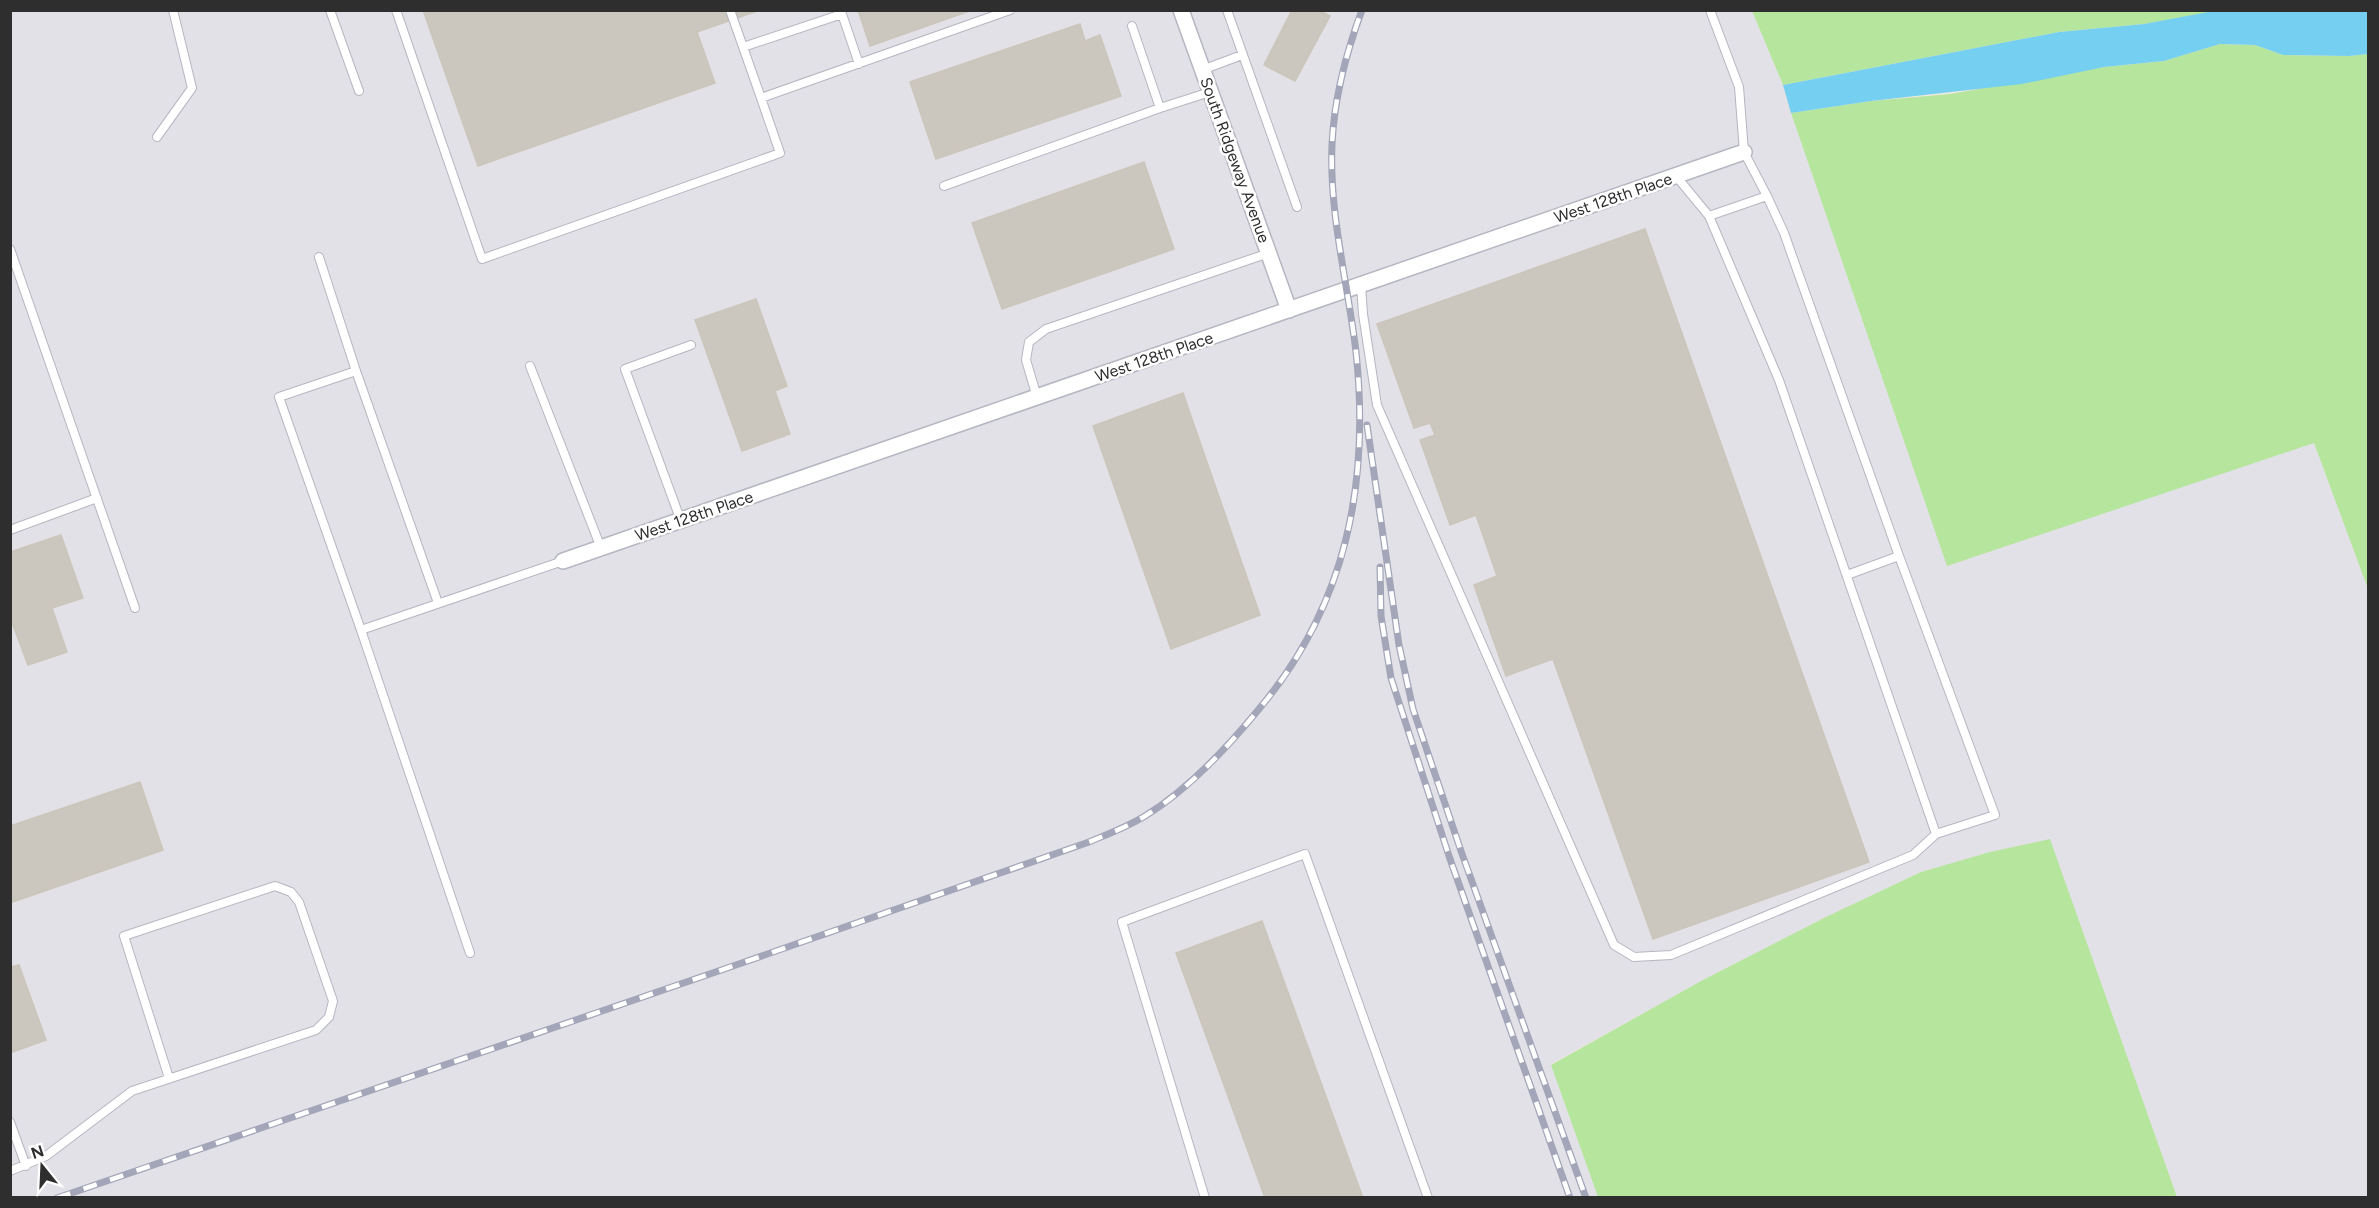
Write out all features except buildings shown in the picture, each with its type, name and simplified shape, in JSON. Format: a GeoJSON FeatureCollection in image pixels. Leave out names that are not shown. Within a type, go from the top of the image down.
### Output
{"type":"FeatureCollection","features":[{"type":"Feature","properties":{"kind":"street","name":"South Ridgeway Avenue"},"geometry":{"type":"LineString","coordinates":[[1181,10],[1289,310]]}},
{"type":"Feature","properties":{"kind":"street","name":"West 128th Place"},"geometry":{"type":"LineString","coordinates":[[562,561],[1744,152]]}},
{"type":"Feature","properties":{"kind":"lane"},"geometry":{"type":"LineString","coordinates":[[157,137],[192,88],[173,10]]}},
{"type":"Feature","properties":{"kind":"lane"},"geometry":{"type":"LineString","coordinates":[[330,10],[359,91]]}},
{"type":"Feature","properties":{"kind":"lane"},"geometry":{"type":"LineString","coordinates":[[396,10],[482,259],[780,153],[730,10]]}},
{"type":"Feature","properties":{"kind":"lane"},"geometry":{"type":"LineString","coordinates":[[761,98],[1011,10]]}},
{"type":"Feature","properties":{"kind":"lane"},"geometry":{"type":"LineString","coordinates":[[1227,10],[1297,207]]}},
{"type":"Feature","properties":{"kind":"lane"},"geometry":{"type":"LineString","coordinates":[[1361,285],[1363,314],[1377,405],[1614,945],[1634,957],[1671,955],[1913,855],[1936,834],[1995,815],[1784,232],[1744,152],[1738,87],[1710,10]]}},
{"type":"Feature","properties":{"kind":"lane"},"geometry":{"type":"LineString","coordinates":[[743,47],[842,14],[859,64]]}},
{"type":"Feature","properties":{"kind":"lane"},"geometry":{"type":"LineString","coordinates":[[1132,26],[1160,108]]}},
{"type":"Feature","properties":{"kind":"lane"},"geometry":{"type":"LineString","coordinates":[[1202,70],[1242,55]]}},
{"type":"Feature","properties":{"kind":"lane"},"geometry":{"type":"LineString","coordinates":[[944,186],[1210,92]]}},
{"type":"Feature","properties":{"kind":"lane"},"geometry":{"type":"LineString","coordinates":[[1676,176],[1709,216],[1779,380],[1936,834]]}},
{"type":"Feature","properties":{"kind":"lane"},"geometry":{"type":"LineString","coordinates":[[1709,216],[1767,196]]}},
{"type":"Feature","properties":{"kind":"lane"},"geometry":{"type":"LineString","coordinates":[[10,249],[135,608]]}},
{"type":"Feature","properties":{"kind":"lane"},"geometry":{"type":"LineString","coordinates":[[1038,397],[1026,360],[1029,342],[1046,329],[1269,253]]}},
{"type":"Feature","properties":{"kind":"lane"},"geometry":{"type":"LineString","coordinates":[[319,257],[356,371],[438,603]]}},
{"type":"Feature","properties":{"kind":"lane"},"geometry":{"type":"LineString","coordinates":[[681,521],[625,369],[691,345]]}},
{"type":"Feature","properties":{"kind":"lane"},"geometry":{"type":"LineString","coordinates":[[530,366],[601,548]]}},
{"type":"Feature","properties":{"kind":"lane"},"geometry":{"type":"LineString","coordinates":[[356,371],[279,397],[361,630],[470,953]]}},
{"type":"Feature","properties":{"kind":"lane"},"geometry":{"type":"LineString","coordinates":[[10,530],[97,498]]}},
{"type":"Feature","properties":{"kind":"lane"},"geometry":{"type":"LineString","coordinates":[[1847,575],[1899,555]]}},
{"type":"Feature","properties":{"kind":"lane"},"geometry":{"type":"LineString","coordinates":[[361,630],[562,561]]}},
{"type":"Feature","properties":{"kind":"lane"},"geometry":{"type":"LineString","coordinates":[[1205,1197],[1122,922],[1305,854],[1428,1197]]}},
{"type":"Feature","properties":{"kind":"lane"},"geometry":{"type":"LineString","coordinates":[[10,1171],[46,1156],[132,1091],[316,1030],[329,1017],[333,1001],[299,902],[291,892],[275,886],[124,936],[169,1078]]}},
{"type":"Feature","properties":{"kind":"lane"},"geometry":{"type":"LineString","coordinates":[[10,1122],[26,1166]]}},
{"type":"Feature","properties":{"kind":"shaded area"},"geometry":{"type":"Polygon","coordinates":[[[10,11],[1752,11],[1783,85],[1947,565],[2314,443],[2368,589],[2368,1197],[2177,1197],[2050,840],[1990,852],[1921,872],[1828,916],[1701,981],[1551,1064],[1598,1197],[11,1197],[10,11]]]}},
{"type":"Feature","properties":{"kind":"green space"},"geometry":{"type":"Polygon","coordinates":[[[1752,11],[2219,11],[2144,24],[2059,32],[1783,85],[1752,11]]]}},
{"type":"Feature","properties":{"kind":"green space"},"geometry":{"type":"Polygon","coordinates":[[[2220,44],[2255,45],[2283,55],[2368,54],[2368,589],[2314,443],[1947,566],[1791,113],[1871,101],[1950,94],[2104,67],[2164,61],[2220,44]]]}},
{"type":"Feature","properties":{"kind":"green space"},"geometry":{"type":"Polygon","coordinates":[[[2050,839],[2177,1197],[1598,1197],[1551,1065],[1701,981],[1828,916],[1921,872],[1990,852],[2050,839]]]}},
{"type":"Feature","properties":{"kind":"water"},"geometry":{"type":"Polygon","coordinates":[[[2219,10],[2368,11],[2368,54],[2283,55],[2255,45],[2220,44],[2164,61],[2104,67],[2022,84],[1871,101],[1791,113],[1783,85],[2059,32],[2144,24],[2219,10]]]}},
{"type":"Feature","properties":{"kind":"railway"},"geometry":{"type":"LineString","coordinates":[[57,1198],[1089,842],[1145,816],[1192,781],[1247,724],[1289,670],[1313,628],[1332,586],[1345,541],[1354,496],[1359,449],[1359,401],[1353,326],[1333,197],[1332,145],[1335,111],[1342,76],[1362,10]]}},
{"type":"Feature","properties":{"kind":"railway"},"geometry":{"type":"LineString","coordinates":[[1367,425],[1399,645],[1413,709],[1461,851],[1586,1198]]}},
{"type":"Feature","properties":{"kind":"railway"},"geometry":{"type":"LineString","coordinates":[[1380,567],[1381,616],[1391,678],[1449,856],[1570,1198]]}}]}
